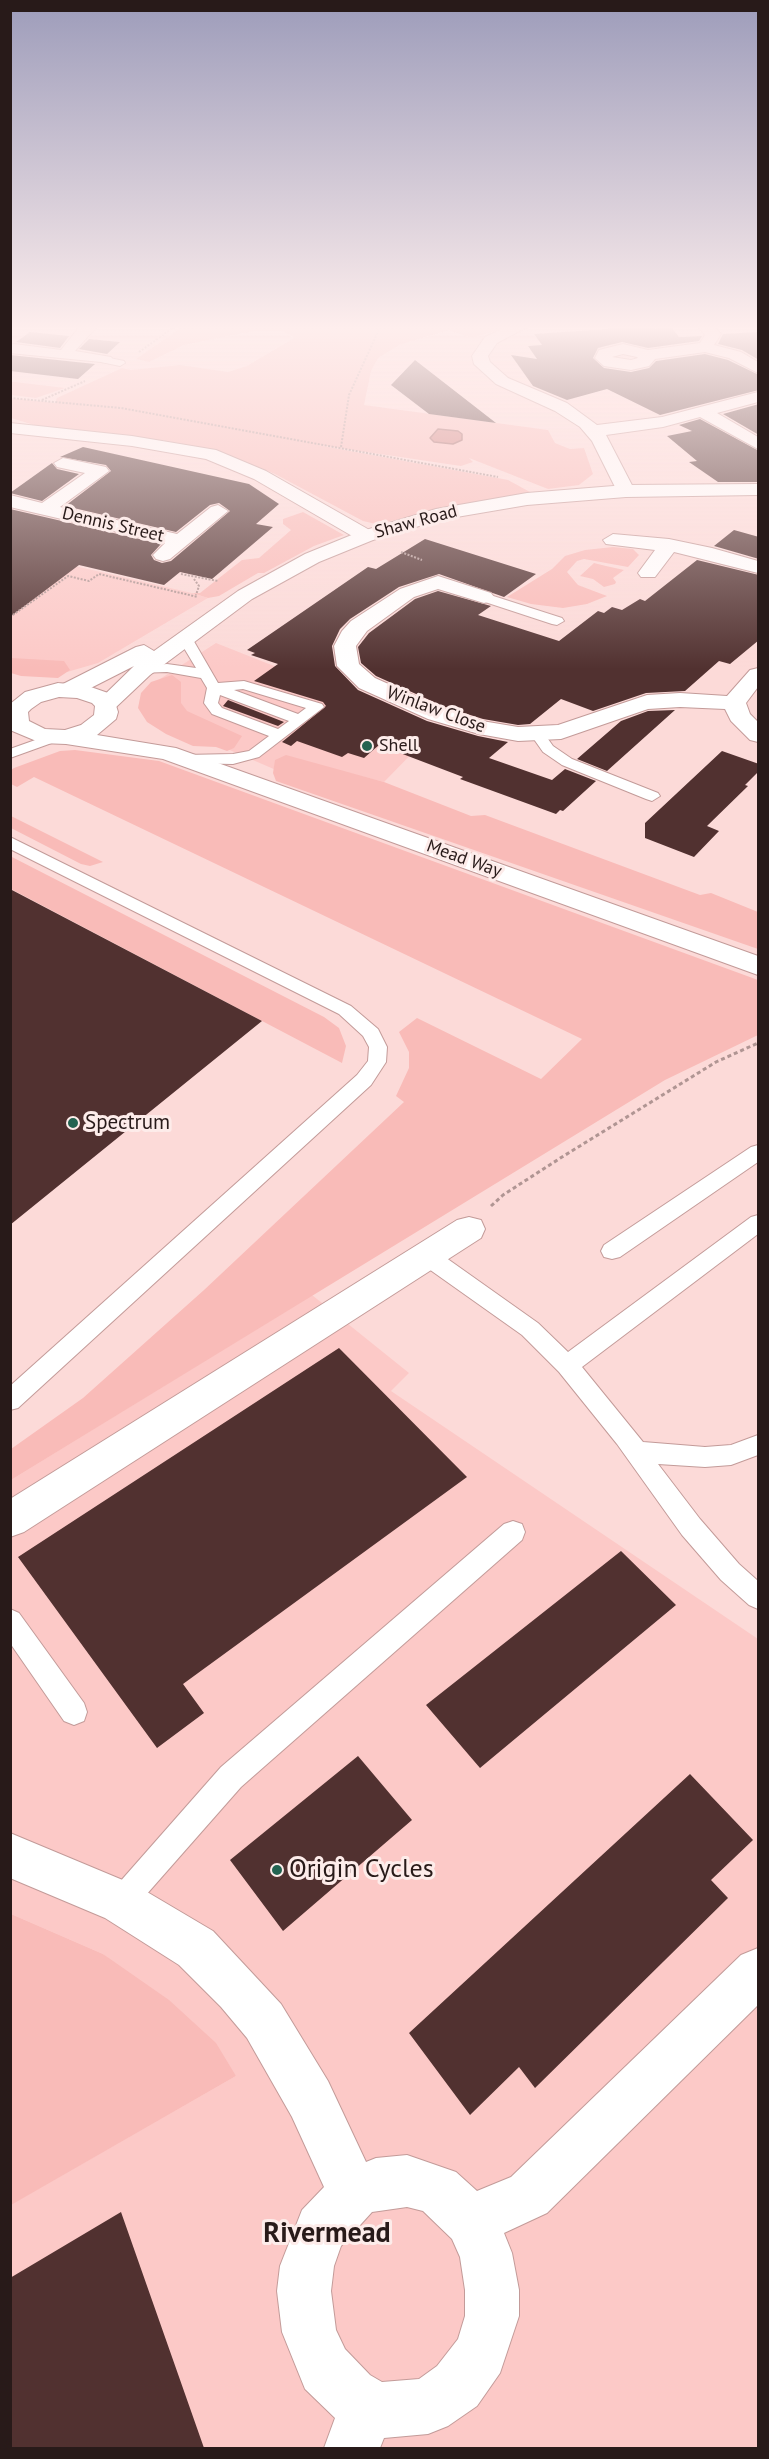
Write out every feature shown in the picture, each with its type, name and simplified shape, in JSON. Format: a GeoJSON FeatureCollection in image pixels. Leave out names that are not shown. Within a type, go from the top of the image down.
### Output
{"type":"FeatureCollection","features":[{"type":"Feature","properties":{"kind":"street"},"geometry":{"type":"LineString","coordinates":[[121,440],[210,454],[260,476],[366,536]]}},
{"type":"Feature","properties":{"kind":"street"},"geometry":{"type":"LineString","coordinates":[[600,440],[610,455],[626,491]]}},
{"type":"Feature","properties":{"kind":"street"},"geometry":{"type":"LineString","coordinates":[[739,456],[759,452]]}},
{"type":"Feature","properties":{"kind":"street","name":"Dennis Street"},"geometry":{"type":"LineString","coordinates":[[45,509],[107,466],[63,463]]}},
{"type":"Feature","properties":{"kind":"street","name":"Shaw Road"},"geometry":{"type":"LineString","coordinates":[[61,737],[98,725],[107,708],[142,670],[203,624],[282,573],[331,549],[366,536],[436,515],[545,497],[626,491],[759,490]]}},
{"type":"Feature","properties":{"kind":"street","name":"Dennis Street"},"geometry":{"type":"LineString","coordinates":[[10,501],[180,541]]}},
{"type":"Feature","properties":{"kind":"street","name":"Dennis Street"},"geometry":{"type":"LineString","coordinates":[[159,558],[218,511]]}},
{"type":"Feature","properties":{"kind":"street"},"geometry":{"type":"LineString","coordinates":[[614,540],[669,545],[759,567]]}},
{"type":"Feature","properties":{"kind":"street"},"geometry":{"type":"LineString","coordinates":[[648,573],[669,545]]}},
{"type":"Feature","properties":{"kind":"street"},"geometry":{"type":"LineString","coordinates":[[442,577],[484,597]]}},
{"type":"Feature","properties":{"kind":"street","name":"Winlaw Close"},"geometry":{"type":"LineString","coordinates":[[442,577],[407,594],[360,626],[345,646],[348,666],[367,683],[450,719],[491,730],[538,735],[573,729],[625,708],[647,702],[687,700],[735,703]]}},
{"type":"Feature","properties":{"kind":"street","name":"Shaw Road"},"geometry":{"type":"LineString","coordinates":[[14,724],[16,711],[23,704],[62,690],[203,624]]}},
{"type":"Feature","properties":{"kind":"street"},"geometry":{"type":"LineString","coordinates":[[759,675],[739,694],[735,703],[736,710],[744,723],[759,735]]}},
{"type":"Feature","properties":{"kind":"street"},"geometry":{"type":"LineString","coordinates":[[10,688],[62,690]]}},
{"type":"Feature","properties":{"kind":"street","name":"Mead Way"},"geometry":{"type":"LineString","coordinates":[[62,690],[90,693],[107,708],[177,756]]}},
{"type":"Feature","properties":{"kind":"street","name":"Mead Way"},"geometry":{"type":"LineString","coordinates":[[14,724],[31,734],[177,756],[759,966]]}},
{"type":"Feature","properties":{"kind":"street"},"geometry":{"type":"LineString","coordinates":[[10,1520],[469,1229]]}},
{"type":"Feature","properties":{"kind":"street"},"geometry":{"type":"LineString","coordinates":[[10,1855],[121,1902],[196,1948],[238,1990],[264,2021],[310,2099],[354,2194]]}},
{"type":"Feature","properties":{"kind":"street"},"geometry":{"type":"LineString","coordinates":[[470,2221],[529,2195],[759,1972]]}},
{"type":"Feature","properties":{"kind":"street"},"geometry":{"type":"LineString","coordinates":[[407,2181],[438,2190],[470,2221],[486,2253],[492,2290],[492,2316],[481,2354],[457,2386],[428,2406],[382,2410],[360,2427],[350,2396],[325,2369],[309,2332],[304,2291],[307,2266],[321,2229],[354,2194],[376,2184],[407,2181]]}},
{"type":"Feature","properties":{"kind":"lane"},"geometry":{"type":"LineString","coordinates":[[484,597],[557,621]]}},
{"type":"Feature","properties":{"kind":"lane"},"geometry":{"type":"LineString","coordinates":[[177,756],[239,759],[254,754],[301,720],[214,688],[185,638]]}},
{"type":"Feature","properties":{"kind":"lane"},"geometry":{"type":"LineString","coordinates":[[142,670],[167,668],[205,674]]}},
{"type":"Feature","properties":{"kind":"lane"},"geometry":{"type":"LineString","coordinates":[[214,688],[211,703],[217,711],[275,740]]}},
{"type":"Feature","properties":{"kind":"lane"},"geometry":{"type":"LineString","coordinates":[[538,735],[548,749],[567,762],[652,796]]}},
{"type":"Feature","properties":{"kind":"lane"},"geometry":{"type":"LineString","coordinates":[[10,754],[61,737]]}},
{"type":"Feature","properties":{"kind":"lane"},"geometry":{"type":"LineString","coordinates":[[10,842],[345,1010],[371,1033],[378,1047],[377,1062],[364,1080],[10,1401]]}},
{"type":"Feature","properties":{"kind":"lane"},"geometry":{"type":"LineString","coordinates":[[612,1251],[759,1152]]}},
{"type":"Feature","properties":{"kind":"lane"},"geometry":{"type":"LineString","coordinates":[[567,1365],[759,1223]]}},
{"type":"Feature","properties":{"kind":"lane"},"geometry":{"type":"LineString","coordinates":[[427,1256],[530,1329],[567,1365],[636,1452],[691,1527],[730,1572],[759,1597]]}},
{"type":"Feature","properties":{"kind":"lane"},"geometry":{"type":"LineString","coordinates":[[636,1452],[705,1457],[731,1455],[759,1445]]}},
{"type":"Feature","properties":{"kind":"lane"},"geometry":{"type":"LineString","coordinates":[[121,1902],[178,1834],[231,1778],[513,1532]]}},
{"type":"Feature","properties":{"kind":"lane"},"geometry":{"type":"LineString","coordinates":[[10,1621],[74,1712]]}},
{"type":"Feature","properties":{"kind":"path"},"geometry":{"type":"LineString","coordinates":[[300,440],[524,482],[545,497]]}},
{"type":"Feature","properties":{"kind":"path"},"geometry":{"type":"LineString","coordinates":[[341,447],[342,440]]}},
{"type":"Feature","properties":{"kind":"path"},"geometry":{"type":"LineString","coordinates":[[366,536],[442,577]]}},
{"type":"Feature","properties":{"kind":"path","name":"Dennis Street"},"geometry":{"type":"LineString","coordinates":[[159,558],[156,560],[165,562],[166,568],[193,578],[229,583]]}},
{"type":"Feature","properties":{"kind":"path"},"geometry":{"type":"LineString","coordinates":[[10,617],[68,576],[89,581],[99,574],[201,598]]}},
{"type":"Feature","properties":{"kind":"path"},"geometry":{"type":"LineString","coordinates":[[193,578],[199,586],[195,597]]}},
{"type":"Feature","properties":{"kind":"path"},"geometry":{"type":"LineString","coordinates":[[469,1229],[503,1195],[716,1062],[759,1043]]}},
{"type":"Feature","properties":{"kind":"shaded area"},"geometry":{"type":"Polygon","coordinates":[[[154,440],[553,440],[555,443],[570,449],[584,448],[593,474],[579,485],[548,489],[469,458],[473,462],[461,466],[312,444],[508,480],[530,492],[376,524],[363,521],[275,474],[216,450],[154,440]]]}},
{"type":"Feature","properties":{"kind":"shaded area"},"geometry":{"type":"Polygon","coordinates":[[[432,440],[462,440],[453,444],[432,440]]]}},
{"type":"Feature","properties":{"kind":"shaded area"},"geometry":{"type":"Polygon","coordinates":[[[303,512],[344,535],[314,546],[264,573],[258,573],[219,596],[208,598],[192,593],[200,593],[242,560],[259,558],[291,530],[283,524],[283,519],[303,512]]]}},
{"type":"Feature","properties":{"kind":"shaded area"},"geometry":{"type":"Polygon","coordinates":[[[613,547],[633,549],[639,555],[628,567],[584,559],[577,561],[567,572],[578,585],[607,596],[587,604],[563,608],[531,604],[507,597],[552,569],[565,556],[585,550],[613,547]]]}},
{"type":"Feature","properties":{"kind":"shaded area"},"geometry":{"type":"Polygon","coordinates":[[[10,551],[208,598],[98,663],[67,672],[48,674],[11,671],[10,551]]]}},
{"type":"Feature","properties":{"kind":"shaded area"},"geometry":{"type":"Polygon","coordinates":[[[594,563],[624,570],[613,578],[615,584],[604,587],[593,579],[580,576],[594,563]]]}},
{"type":"Feature","properties":{"kind":"shaded area"},"geometry":{"type":"Polygon","coordinates":[[[216,643],[274,666],[329,676],[431,734],[384,782],[325,767],[276,770],[225,748],[153,690],[160,679],[216,643]]]}},
{"type":"Feature","properties":{"kind":"shaded area"},"geometry":{"type":"Polygon","coordinates":[[[11,658],[64,661],[70,670],[58,678],[21,676],[11,673],[11,658]]]}},
{"type":"Feature","properties":{"kind":"shaded area"},"geometry":{"type":"Polygon","coordinates":[[[172,675],[181,682],[181,703],[187,711],[242,736],[234,748],[227,751],[216,747],[193,746],[166,734],[147,722],[138,708],[141,693],[151,682],[172,675]]]}},
{"type":"Feature","properties":{"kind":"shaded area"},"geometry":{"type":"Polygon","coordinates":[[[75,750],[159,761],[758,980],[758,1035],[665,1080],[11,1480],[11,1449],[83,1398],[204,1290],[404,1102],[396,1096],[409,1068],[409,1052],[399,1032],[417,1018],[541,1079],[582,1039],[34,777],[17,787],[11,784],[11,770],[14,768],[60,751],[75,750]]]}},
{"type":"Feature","properties":{"kind":"shaded area"},"geometry":{"type":"Polygon","coordinates":[[[286,755],[384,782],[471,816],[485,815],[700,895],[711,893],[758,912],[758,949],[276,781],[273,773],[275,760],[286,755]]]}},
{"type":"Feature","properties":{"kind":"shaded area"},"geometry":{"type":"Polygon","coordinates":[[[10,816],[103,862],[90,866],[81,864],[11,828],[10,816]]]}},
{"type":"Feature","properties":{"kind":"shaded area"},"geometry":{"type":"Polygon","coordinates":[[[10,856],[324,1017],[339,1028],[346,1046],[342,1063],[11,889],[10,856]]]}},
{"type":"Feature","properties":{"kind":"shaded area"},"geometry":{"type":"Polygon","coordinates":[[[312,1295],[409,1373],[391,1391],[758,1639],[758,2448],[11,2448],[10,2205],[236,2076],[103,1954],[11,1914],[11,1480],[312,1295]]]}},
{"type":"Feature","properties":{"kind":"shaded area"},"geometry":{"type":"Polygon","coordinates":[[[11,1914],[103,1954],[169,2000],[216,2043],[236,2076],[11,2205],[11,1914]]]}},
{"type":"Feature","properties":{"kind":"building"},"geometry":{"type":"Polygon","coordinates":[[[672,440],[738,440],[759,451],[759,482],[718,482],[689,462],[697,461],[672,440]]]}},
{"type":"Feature","properties":{"kind":"building"},"geometry":{"type":"Polygon","coordinates":[[[83,447],[249,484],[279,504],[256,524],[273,527],[212,579],[180,572],[164,585],[79,565],[10,617],[10,509],[161,544],[151,555],[154,560],[162,563],[171,561],[230,511],[219,503],[210,505],[176,532],[65,506],[111,471],[106,465],[60,457],[83,447]]]}},
{"type":"Feature","properties":{"kind":"building"},"geometry":{"type":"Polygon","coordinates":[[[52,463],[57,469],[79,474],[42,501],[10,493],[52,463]]]}},
{"type":"Feature","properties":{"kind":"building"},"geometry":{"type":"Polygon","coordinates":[[[734,530],[759,537],[759,559],[714,546],[734,530]]]}},
{"type":"Feature","properties":{"kind":"building"},"geometry":{"type":"Polygon","coordinates":[[[425,539],[536,574],[504,597],[439,574],[399,587],[350,619],[340,629],[332,646],[335,666],[358,690],[427,721],[508,742],[489,758],[552,780],[565,769],[596,781],[563,811],[560,810],[556,814],[460,779],[463,777],[379,745],[364,758],[348,753],[342,757],[297,741],[291,746],[282,742],[326,706],[323,702],[254,681],[278,664],[251,655],[255,653],[247,650],[368,567],[376,569],[425,539]]]}},
{"type":"Feature","properties":{"kind":"building"},"geometry":{"type":"Polygon","coordinates":[[[697,560],[759,575],[759,640],[730,664],[719,661],[685,691],[646,693],[593,711],[561,699],[530,724],[518,725],[483,719],[445,707],[376,676],[361,663],[358,647],[369,633],[415,599],[438,591],[491,606],[478,615],[559,641],[598,611],[604,613],[612,607],[622,610],[640,599],[645,601],[697,560]]]}},
{"type":"Feature","properties":{"kind":"building"},"geometry":{"type":"Polygon","coordinates":[[[228,700],[284,722],[278,726],[223,706],[228,700]]]}},
{"type":"Feature","properties":{"kind":"building"},"geometry":{"type":"Polygon","coordinates":[[[675,710],[607,771],[577,759],[621,721],[648,711],[675,710]]]}},
{"type":"Feature","properties":{"kind":"building"},"geometry":{"type":"Polygon","coordinates":[[[722,751],[759,764],[759,771],[745,785],[748,786],[707,826],[719,831],[694,857],[645,838],[645,823],[722,751]]]}},
{"type":"Feature","properties":{"kind":"building","name":"Spectrum"},"geometry":{"type":"Polygon","coordinates":[[[10,889],[262,1021],[10,1225],[10,889]]]}},
{"type":"Feature","properties":{"kind":"building"},"geometry":{"type":"Polygon","coordinates":[[[339,1348],[467,1477],[183,1684],[204,1713],[157,1748],[18,1557],[339,1348]]]}},
{"type":"Feature","properties":{"kind":"building"},"geometry":{"type":"Polygon","coordinates":[[[621,1551],[676,1605],[480,1768],[426,1705],[621,1551]]]}},
{"type":"Feature","properties":{"kind":"building"},"geometry":{"type":"Polygon","coordinates":[[[358,1756],[412,1820],[283,1931],[230,1860],[358,1756]]]}},
{"type":"Feature","properties":{"kind":"building"},"geometry":{"type":"Polygon","coordinates":[[[690,1774],[753,1840],[711,1880],[728,1898],[535,2088],[519,2067],[470,2115],[409,2033],[690,1774]]]}},
{"type":"Feature","properties":{"kind":"building"},"geometry":{"type":"Polygon","coordinates":[[[121,2212],[204,2448],[10,2448],[10,2278],[121,2212]]]}},
{"type":"Feature","properties":{"kind":"place","name":"Shell"},"geometry":{"type":"Point","coordinates":[367,746]}},
{"type":"Feature","properties":{"kind":"place","name":"Spectrum"},"geometry":{"type":"Point","coordinates":[73,1123]}},
{"type":"Feature","properties":{"kind":"place","name":"Origin Cycles"},"geometry":{"type":"Point","coordinates":[277,1870]}},
{"type":"Feature","properties":{"kind":"district","name":"Rivermead"},"geometry":{"type":"Point","coordinates":[327,2234]}}]}
